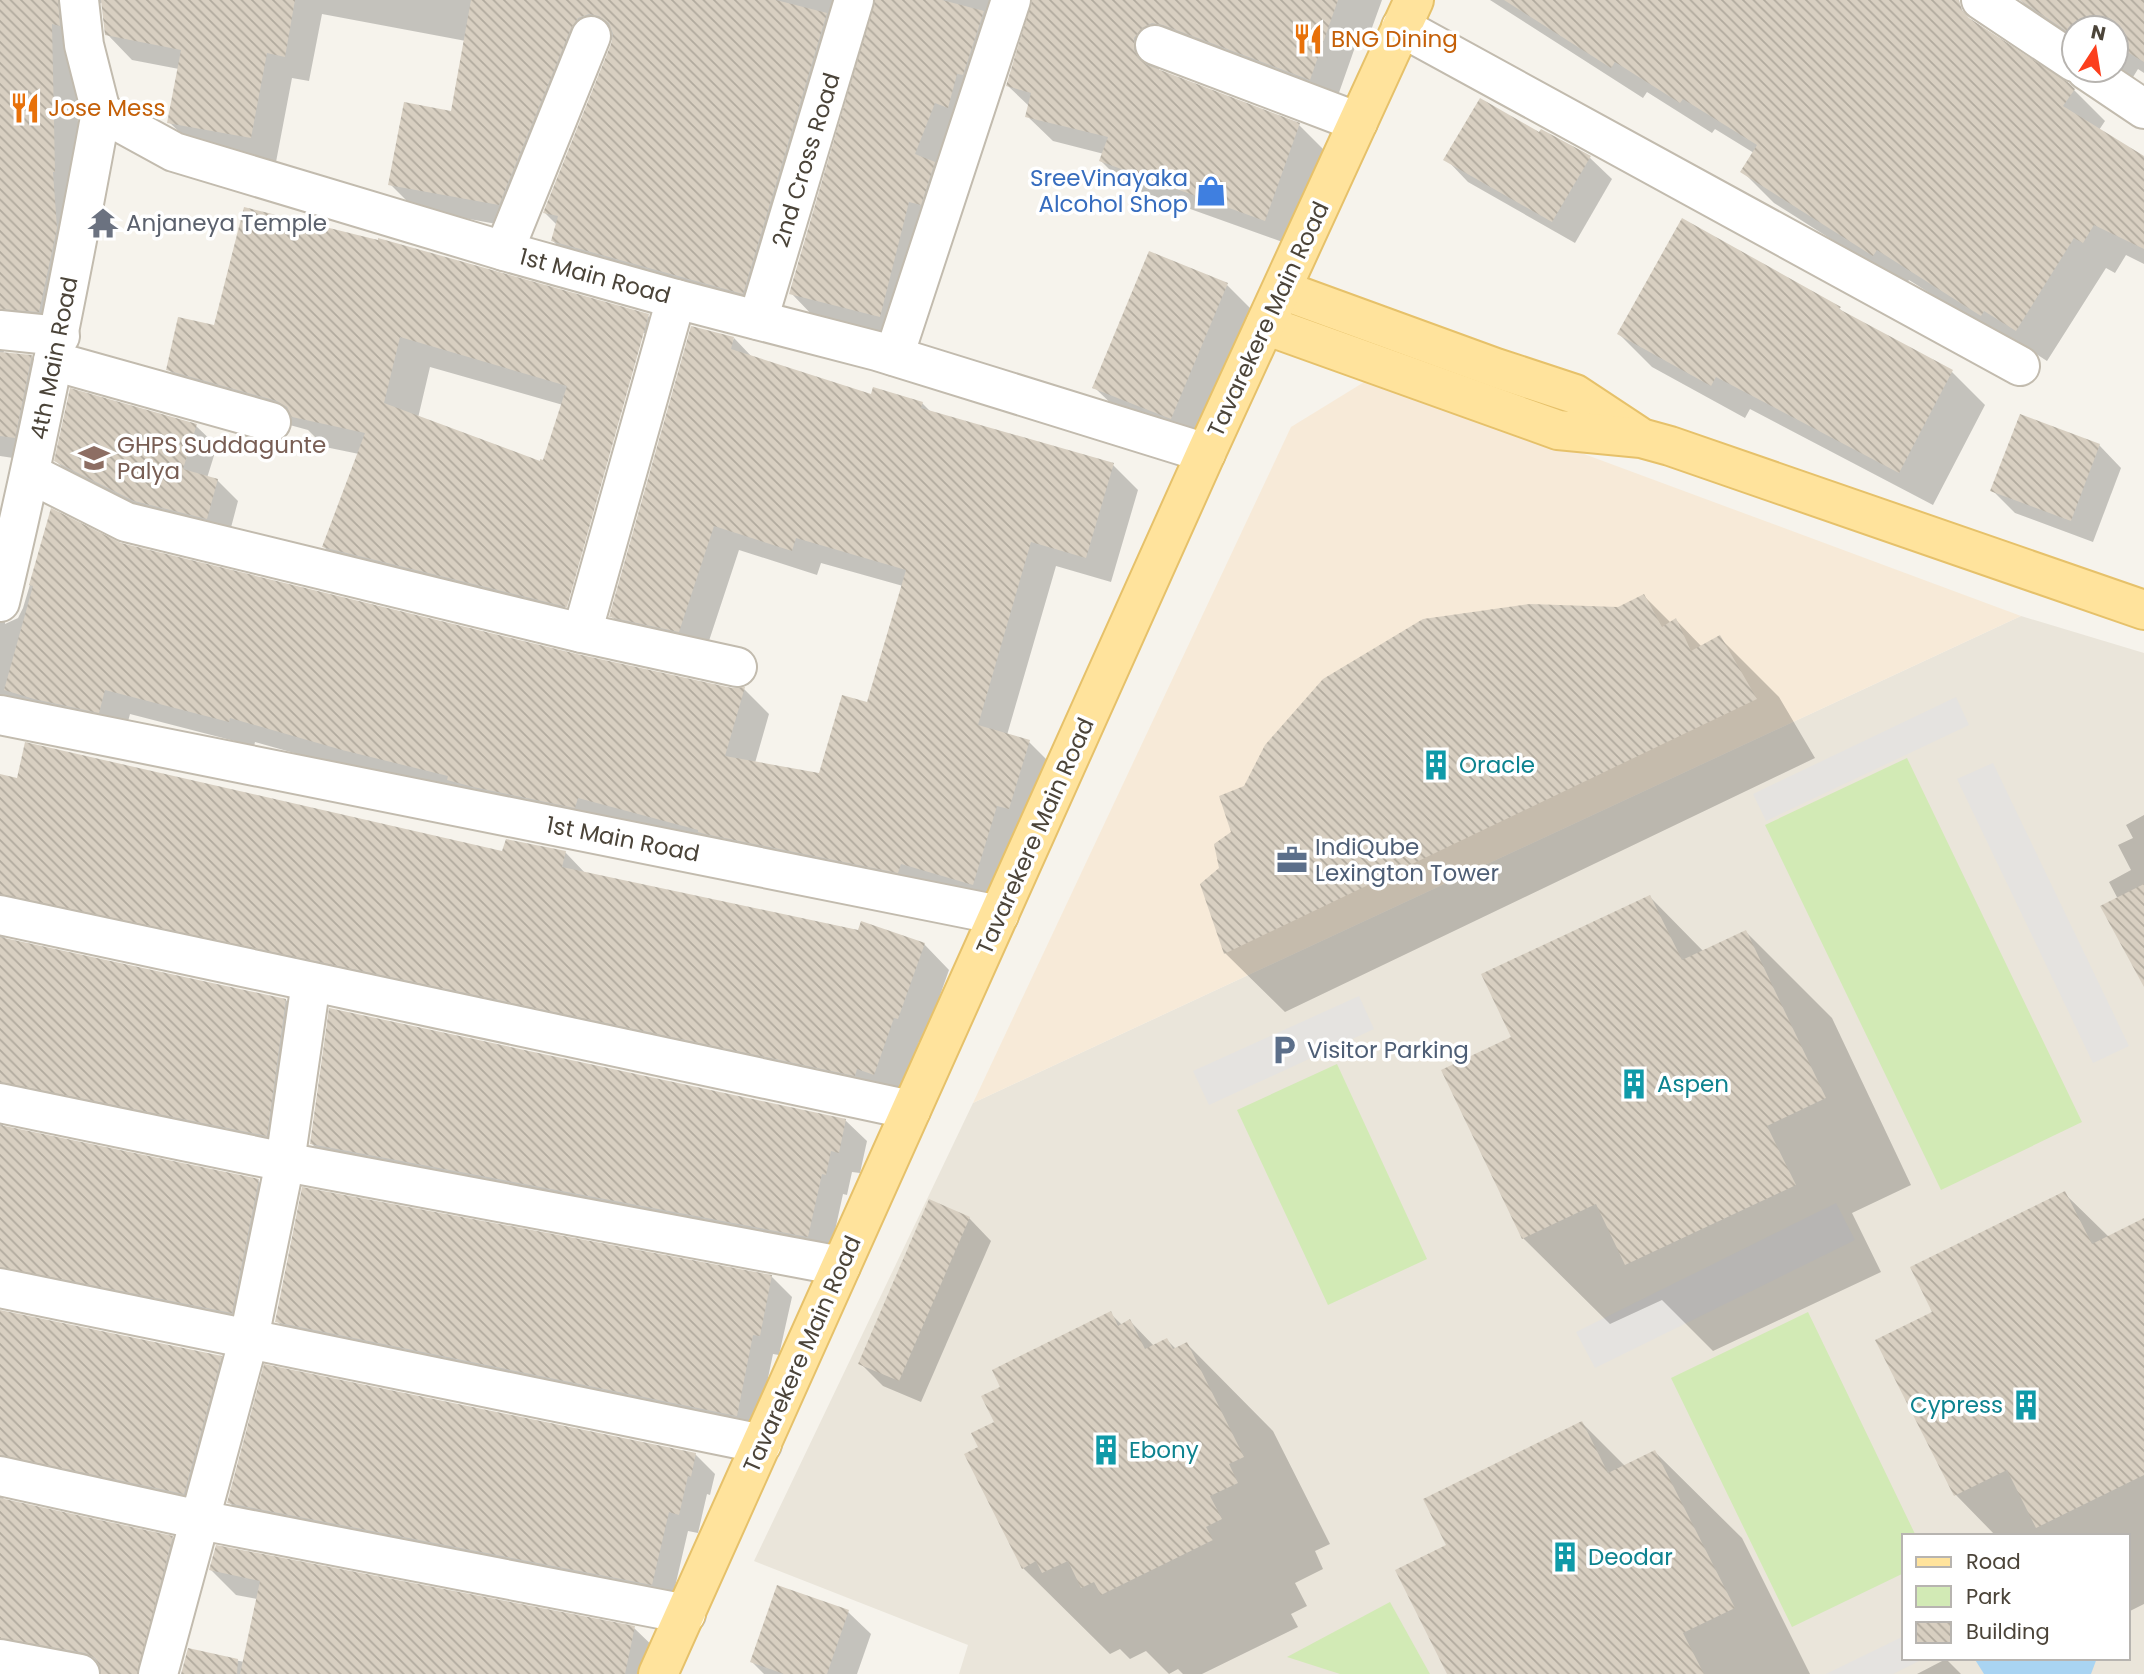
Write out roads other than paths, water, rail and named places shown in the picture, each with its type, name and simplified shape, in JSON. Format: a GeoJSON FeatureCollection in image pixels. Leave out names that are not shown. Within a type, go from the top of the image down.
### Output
{"type":"FeatureCollection","features":[{"type":"Feature","properties":{"kind":"main road","name":"Tavarekere Main Road"},"geometry":{"type":"LineString","coordinates":[[658,1674],[1206,453],[1408,13]]}},
{"type":"Feature","properties":{"kind":"main road"},"geometry":{"type":"LineString","coordinates":[[1282,290],[1575,394],[1641,438]]}},
{"type":"Feature","properties":{"kind":"main road"},"geometry":{"type":"LineString","coordinates":[[1265,325],[1558,430],[1641,438],[2144,610]]}},
{"type":"Feature","properties":{"kind":"street"},"geometry":{"type":"LineString","coordinates":[[79,0],[84,45],[101,112]]}},
{"type":"Feature","properties":{"kind":"street","name":"2nd Cross Road"},"geometry":{"type":"LineString","coordinates":[[758,320],[854,0]]}},
{"type":"Feature","properties":{"kind":"street"},"geometry":{"type":"LineString","coordinates":[[894,356],[1011,0]]}},
{"type":"Feature","properties":{"kind":"street"},"geometry":{"type":"LineString","coordinates":[[1981,0],[2060,53]]}},
{"type":"Feature","properties":{"kind":"street"},"geometry":{"type":"LineString","coordinates":[[1408,13],[2021,366]]}},
{"type":"Feature","properties":{"kind":"street"},"geometry":{"type":"LineString","coordinates":[[504,251],[591,36]]}},
{"type":"Feature","properties":{"kind":"street"},"geometry":{"type":"LineString","coordinates":[[1156,45],[1358,122]]}},
{"type":"Feature","properties":{"kind":"street"},"geometry":{"type":"LineString","coordinates":[[2107,84],[2144,108]]}},
{"type":"Feature","properties":{"kind":"street","name":"1st Main Road"},"geometry":{"type":"LineString","coordinates":[[101,112],[174,152],[504,251],[894,356],[1206,453]]}},
{"type":"Feature","properties":{"kind":"street","name":"4th Main Road"},"geometry":{"type":"LineString","coordinates":[[0,602],[31,474],[101,112]]}},
{"type":"Feature","properties":{"kind":"street"},"geometry":{"type":"LineString","coordinates":[[582,633],[676,299]]}},
{"type":"Feature","properties":{"kind":"street"},"geometry":{"type":"LineString","coordinates":[[0,330],[271,422]]}},
{"type":"Feature","properties":{"kind":"street"},"geometry":{"type":"LineString","coordinates":[[31,474],[126,522],[582,633],[737,667]]}},
{"type":"Feature","properties":{"kind":"street","name":"1st Main Road"},"geometry":{"type":"LineString","coordinates":[[0,715],[999,915]]}},
{"type":"Feature","properties":{"kind":"street"},"geometry":{"type":"LineString","coordinates":[[0,915],[911,1110]]}},
{"type":"Feature","properties":{"kind":"street"},"geometry":{"type":"LineString","coordinates":[[158,1674],[249,1338],[285,1162],[311,982]]}},
{"type":"Feature","properties":{"kind":"street"},"geometry":{"type":"LineString","coordinates":[[0,1102],[285,1162],[841,1266]]}},
{"type":"Feature","properties":{"kind":"street"},"geometry":{"type":"LineString","coordinates":[[0,1288],[762,1444]]}},
{"type":"Feature","properties":{"kind":"street"},"geometry":{"type":"LineString","coordinates":[[0,1476],[200,1520],[686,1614]]}},
{"type":"Feature","properties":{"kind":"street"},"geometry":{"type":"LineString","coordinates":[[0,1659],[80,1674]]}},
{"type":"Feature","properties":{"kind":"water"},"geometry":{"type":"Polygon","coordinates":[[[1975,1660],[2096,1660],[2091,1674],[1984,1674],[1975,1660]]]}},
{"type":"Feature","properties":{"kind":"place","name":"BNG Dining"},"geometry":{"type":"Point","coordinates":[1308,39]}},
{"type":"Feature","properties":{"kind":"place","name":"Jose Mess"},"geometry":{"type":"Point","coordinates":[25,108]}},
{"type":"Feature","properties":{"kind":"place","name":"SreeVinayaka Alcohol Shop"},"geometry":{"type":"Point","coordinates":[1211,191]}},
{"type":"Feature","properties":{"kind":"place","name":"Anjaneya Temple"},"geometry":{"type":"Point","coordinates":[103,223]}},
{"type":"Feature","properties":{"kind":"place","name":"GHPS Suddagunte Palya"},"geometry":{"type":"Point","coordinates":[94,458]}},
{"type":"Feature","properties":{"kind":"place","name":"Oracle"},"geometry":{"type":"Point","coordinates":[1436,765]}},
{"type":"Feature","properties":{"kind":"place","name":"IndiQube Lexington Tower"},"geometry":{"type":"Point","coordinates":[1292,860]}},
{"type":"Feature","properties":{"kind":"place","name":"Visitor Parking"},"geometry":{"type":"Point","coordinates":[1284,1050]}},
{"type":"Feature","properties":{"kind":"place","name":"Aspen"},"geometry":{"type":"Point","coordinates":[1634,1084]}},
{"type":"Feature","properties":{"kind":"place","name":"Cypress"},"geometry":{"type":"Point","coordinates":[2026,1405]}},
{"type":"Feature","properties":{"kind":"place","name":"Ebony"},"geometry":{"type":"Point","coordinates":[1106,1450]}},
{"type":"Feature","properties":{"kind":"place","name":"Deodar"},"geometry":{"type":"Point","coordinates":[1565,1557]}}]}
